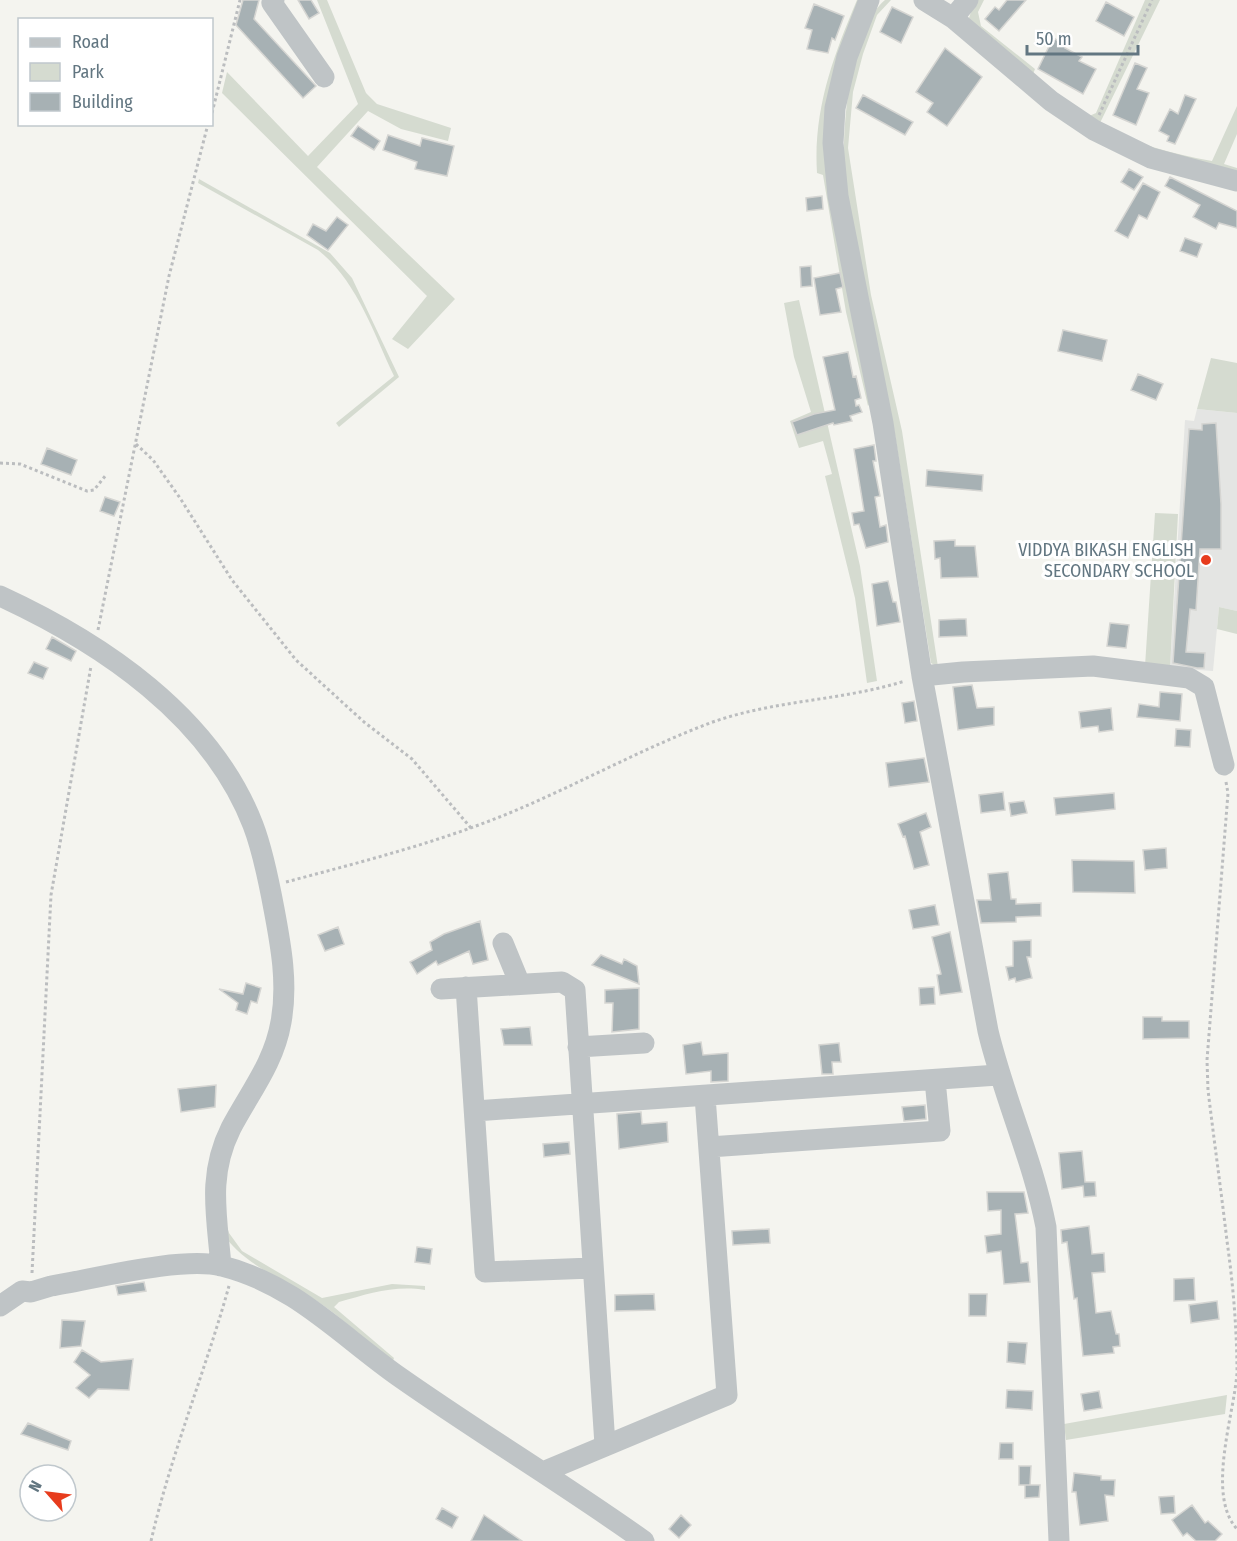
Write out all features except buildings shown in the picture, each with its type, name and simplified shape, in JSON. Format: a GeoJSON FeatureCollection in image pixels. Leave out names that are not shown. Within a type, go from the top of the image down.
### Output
{"type":"FeatureCollection","features":[{"type":"Feature","properties":{"kind":"street"},"geometry":{"type":"LineString","coordinates":[[274,0],[272,3],[324,77]]}},
{"type":"Feature","properties":{"kind":"street"},"geometry":{"type":"LineString","coordinates":[[869,0],[847,57],[835,108],[832,143],[838,196],[883,423],[922,676],[988,1031],[998,1075],[1038,1188],[1046,1227],[1059,1541]]}},
{"type":"Feature","properties":{"kind":"street"},"geometry":{"type":"LineString","coordinates":[[924,0],[953,18],[1051,101],[1088,127],[1151,158],[1237,181]]}},
{"type":"Feature","properties":{"kind":"street"},"geometry":{"type":"LineString","coordinates":[[953,18],[968,0]]}},
{"type":"Feature","properties":{"kind":"street"},"geometry":{"type":"LineString","coordinates":[[0,596],[94,647],[148,688],[202,740],[218,760],[254,825],[270,886],[284,976],[281,1022],[266,1071],[231,1129],[219,1161],[213,1205],[225,1275]]}},
{"type":"Feature","properties":{"kind":"street"},"geometry":{"type":"LineString","coordinates":[[922,676],[1093,666],[1190,678],[1204,687],[1224,765]]}},
{"type":"Feature","properties":{"kind":"street"},"geometry":{"type":"LineString","coordinates":[[503,943],[519,982]]}},
{"type":"Feature","properties":{"kind":"street"},"geometry":{"type":"LineString","coordinates":[[441,988],[519,982],[562,982],[575,990],[605,1445]]}},
{"type":"Feature","properties":{"kind":"street"},"geometry":{"type":"LineString","coordinates":[[466,987],[485,1272],[592,1268]]}},
{"type":"Feature","properties":{"kind":"street"},"geometry":{"type":"LineString","coordinates":[[578,1047],[644,1042]]}},
{"type":"Feature","properties":{"kind":"street"},"geometry":{"type":"LineString","coordinates":[[475,1111],[998,1075]]}},
{"type":"Feature","properties":{"kind":"street"},"geometry":{"type":"LineString","coordinates":[[709,1148],[940,1131],[935,1080]]}},
{"type":"Feature","properties":{"kind":"street"},"geometry":{"type":"LineString","coordinates":[[543,1472],[727,1395],[705,1096]]}},
{"type":"Feature","properties":{"kind":"street"},"geometry":{"type":"LineString","coordinates":[[0,1306],[22,1291],[31,1292],[51,1286],[190,1263],[225,1275],[267,1283],[323,1316],[397,1375],[644,1541]]}},
{"type":"Feature","properties":{"kind":"path"},"geometry":{"type":"LineString","coordinates":[[213,109],[240,0]]}},
{"type":"Feature","properties":{"kind":"path"},"geometry":{"type":"LineString","coordinates":[[1088,127],[1098,117],[1152,0]]}},
{"type":"Feature","properties":{"kind":"path"},"geometry":{"type":"LineString","coordinates":[[31,1292],[51,895],[94,647],[169,276],[207,126]]}},
{"type":"Feature","properties":{"kind":"path"},"geometry":{"type":"LineString","coordinates":[[136,444],[153,460],[232,580],[296,660],[357,717],[412,759],[471,828]]}},
{"type":"Feature","properties":{"kind":"path"},"geometry":{"type":"LineString","coordinates":[[0,463],[20,464],[87,491],[94,490],[106,475]]}},
{"type":"Feature","properties":{"kind":"path"},"geometry":{"type":"LineString","coordinates":[[270,886],[371,860],[471,828],[542,799],[709,724],[753,710],[870,692],[922,676]]}},
{"type":"Feature","properties":{"kind":"path"},"geometry":{"type":"LineString","coordinates":[[1224,765],[1228,793],[1207,1060],[1208,1090],[1234,1294],[1237,1372],[1226,1446],[1223,1498],[1228,1518],[1237,1529]]}},
{"type":"Feature","properties":{"kind":"path"},"geometry":{"type":"LineString","coordinates":[[152,1541],[162,1493],[212,1347],[225,1275]]}},
{"type":"Feature","properties":{"kind":"shaded area","name":"VIDDYA BIKASH ENGLISH SECONDARY SCHOOL"},"geometry":{"type":"Polygon","coordinates":[[[1197,409],[1237,413],[1237,611],[1219,607],[1213,671],[1170,668],[1185,420],[1194,421],[1197,409]]]}},
{"type":"Feature","properties":{"kind":"green space"},"geometry":{"type":"Polygon","coordinates":[[[317,0],[327,0],[366,93],[377,104],[451,128],[448,141],[401,129],[368,111],[317,167],[455,299],[408,349],[392,339],[427,296],[222,93],[227,72],[308,156],[358,104],[317,0]]]}},
{"type":"Feature","properties":{"kind":"green space"},"geometry":{"type":"Polygon","coordinates":[[[857,0],[862,0],[826,119],[873,398],[868,406],[846,312],[823,175],[817,173],[818,127],[826,84],[857,0]]]}},
{"type":"Feature","properties":{"kind":"green space"},"geometry":{"type":"Polygon","coordinates":[[[885,0],[891,0],[877,15],[853,92],[848,148],[871,295],[902,431],[938,667],[931,663],[895,435],[845,182],[846,112],[855,59],[872,15],[885,0]]]}},
{"type":"Feature","properties":{"kind":"green space"},"geometry":{"type":"Polygon","coordinates":[[[975,0],[984,0],[978,12],[981,26],[1035,69],[1033,74],[1087,117],[1096,113],[1145,0],[1160,0],[1099,125],[1154,148],[1212,161],[1237,106],[1237,134],[1224,164],[1237,168],[1237,175],[1148,151],[1086,120],[976,31],[969,18],[975,0]]]}},
{"type":"Feature","properties":{"kind":"green space"},"geometry":{"type":"Polygon","coordinates":[[[199,179],[330,253],[352,278],[399,377],[339,427],[336,423],[394,376],[354,292],[332,263],[318,250],[198,183],[199,179]]]}},
{"type":"Feature","properties":{"kind":"green space"},"geometry":{"type":"Polygon","coordinates":[[[799,300],[860,566],[877,681],[867,683],[855,598],[825,476],[832,474],[823,441],[799,448],[790,421],[811,412],[794,357],[784,303],[799,300]]]}},
{"type":"Feature","properties":{"kind":"green space"},"geometry":{"type":"Polygon","coordinates":[[[1211,358],[1237,363],[1237,413],[1197,409],[1211,358]]]}},
{"type":"Feature","properties":{"kind":"green space"},"geometry":{"type":"Polygon","coordinates":[[[1155,513],[1178,514],[1170,668],[1145,666],[1155,513]]]}},
{"type":"Feature","properties":{"kind":"green space"},"geometry":{"type":"Polygon","coordinates":[[[1219,607],[1237,611],[1237,634],[1217,629],[1219,607]]]}},
{"type":"Feature","properties":{"kind":"green space"},"geometry":{"type":"Polygon","coordinates":[[[223,1215],[229,1233],[242,1251],[322,1298],[392,1284],[425,1286],[425,1290],[392,1289],[371,1293],[339,1302],[334,1307],[394,1358],[392,1363],[324,1306],[242,1255],[220,1230],[223,1215]]]}},
{"type":"Feature","properties":{"kind":"green space"},"geometry":{"type":"Polygon","coordinates":[[[1227,1395],[1225,1414],[1066,1440],[1064,1424],[1227,1395]]]}},
{"type":"Feature","properties":{"kind":"place","name":"VIDDYA BIKASH ENGLISH SECONDARY SCHOOL"},"geometry":{"type":"Point","coordinates":[1206,560]}}]}
